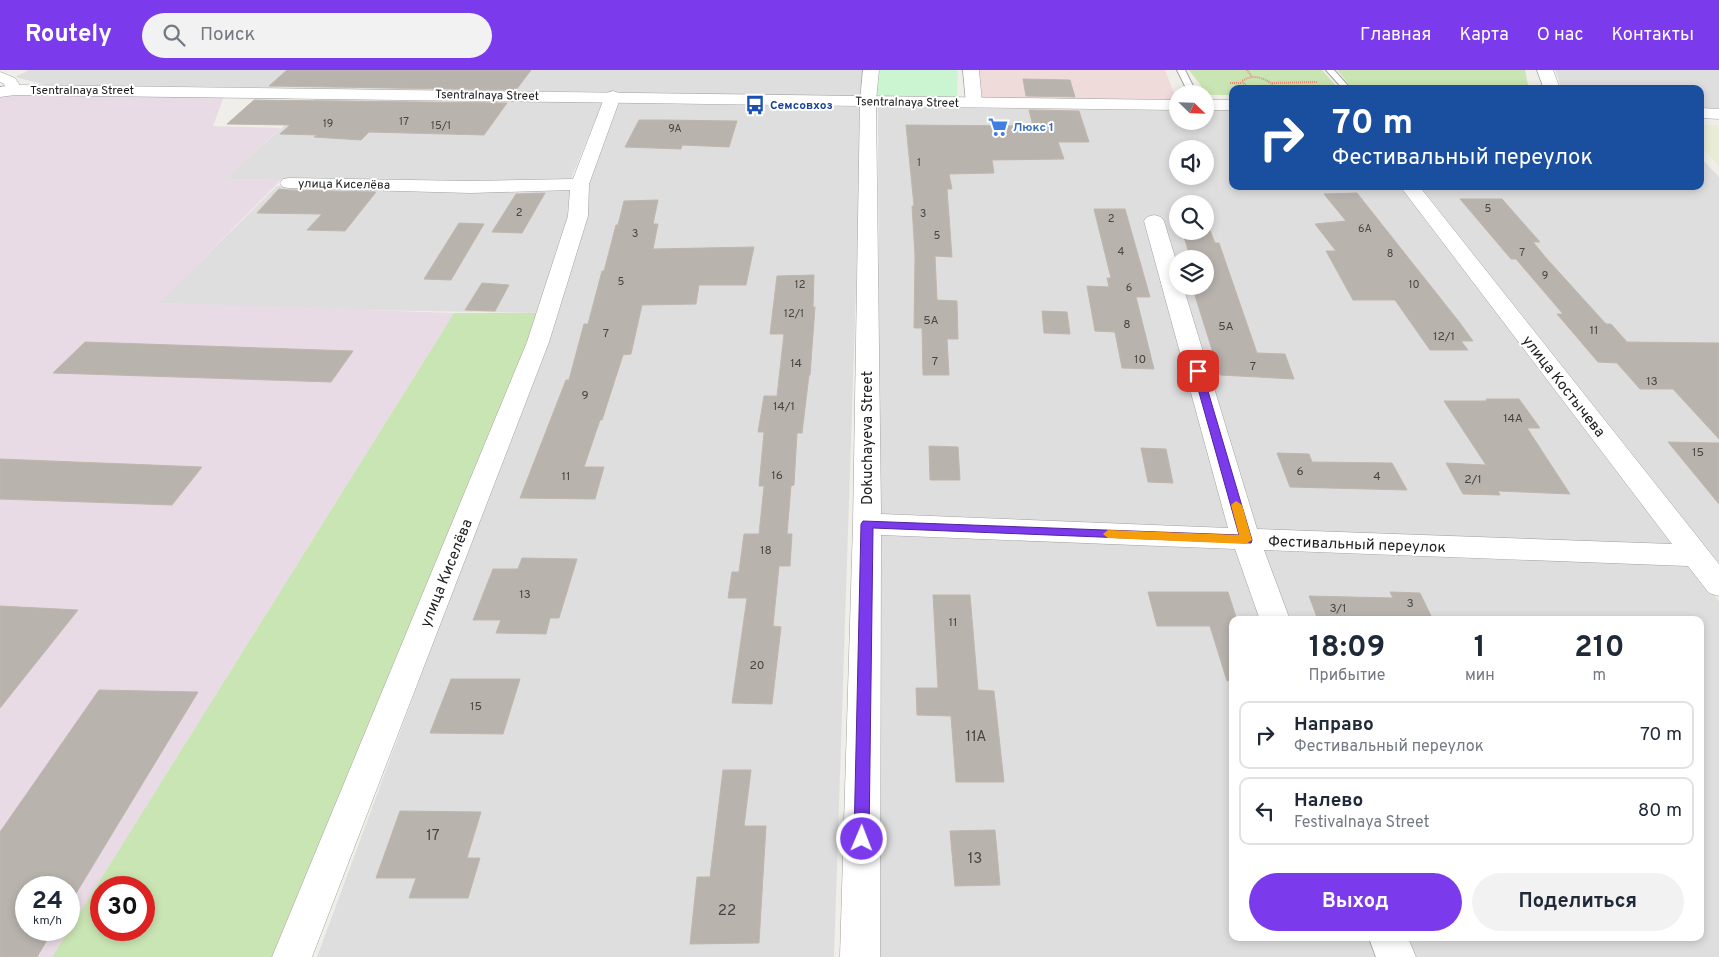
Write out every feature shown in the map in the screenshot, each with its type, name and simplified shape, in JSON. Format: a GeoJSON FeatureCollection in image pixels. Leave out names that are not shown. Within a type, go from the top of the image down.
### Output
{"type":"FeatureCollection","features":[{"type":"Feature","properties":{"kind":"street"},"geometry":{"type":"LineString","coordinates":[[5,85],[24,70]]}},
{"type":"Feature","properties":{"kind":"street","name":"Dokuchayeva Street"},"geometry":{"type":"LineString","coordinates":[[860,957],[867,524],[868,101],[871,70]]}},
{"type":"Feature","properties":{"kind":"street","name":"Tsentralnaya Street"},"geometry":{"type":"LineString","coordinates":[[971,70],[974,103]]}},
{"type":"Feature","properties":{"kind":"street"},"geometry":{"type":"LineString","coordinates":[[1545,70],[1551,85]]}},
{"type":"Feature","properties":{"kind":"street","name":"Tsentralnaya Street"},"geometry":{"type":"LineString","coordinates":[[5,85],[1169,105]]}},
{"type":"Feature","properties":{"kind":"street","name":"улица Киселёва"},"geometry":{"type":"LineString","coordinates":[[292,957],[538,342],[578,216],[580,184],[613,96]]}},
{"type":"Feature","properties":{"kind":"street"},"geometry":{"type":"LineString","coordinates":[[1214,105],[1229,106]]}},
{"type":"Feature","properties":{"kind":"street"},"geometry":{"type":"LineString","coordinates":[[1704,113],[1719,114]]}},
{"type":"Feature","properties":{"kind":"street","name":"улица Киселёва"},"geometry":{"type":"LineString","coordinates":[[289,183],[471,186],[580,184]]}},
{"type":"Feature","properties":{"kind":"street","name":"улица Костычева"},"geometry":{"type":"LineString","coordinates":[[1412,190],[1719,585]]}},
{"type":"Feature","properties":{"kind":"street"},"geometry":{"type":"LineString","coordinates":[[1154,221],[1246,540],[1274,616]]}},
{"type":"Feature","properties":{"kind":"street","name":"Фестивальный переулок"},"geometry":{"type":"LineString","coordinates":[[867,524],[1696,556]]}},
{"type":"Feature","properties":{"kind":"street"},"geometry":{"type":"LineString","coordinates":[[1390,941],[1396,957]]}},
{"type":"Feature","properties":{"kind":"lane"},"geometry":{"type":"LineString","coordinates":[[1181,70],[1188,85]]}},
{"type":"Feature","properties":{"kind":"lane"},"geometry":{"type":"LineString","coordinates":[[1330,70],[1344,85]]}},
{"type":"Feature","properties":{"kind":"path"},"geometry":{"type":"LineString","coordinates":[[1246,70],[1252,77]]}},
{"type":"Feature","properties":{"kind":"path"},"geometry":{"type":"LineString","coordinates":[[1246,85],[1242,83],[1243,80],[1252,77],[1265,79],[1272,83],[1341,82]]}},
{"type":"Feature","properties":{"kind":"shaded area"},"geometry":{"type":"Polygon","coordinates":[[[29,70],[866,70],[863,98],[46,85],[15,77],[29,70]]]}},
{"type":"Feature","properties":{"kind":"shaded area"},"geometry":{"type":"Polygon","coordinates":[[[979,70],[1165,70],[1171,85],[1169,85],[1169,101],[982,98],[979,70]]]}},
{"type":"Feature","properties":{"kind":"shaded area"},"geometry":{"type":"Polygon","coordinates":[[[1555,70],[1719,70],[1719,108],[1704,108],[1704,85],[1561,85],[1555,70]]]}},
{"type":"Feature","properties":{"kind":"shaded area"},"geometry":{"type":"Polygon","coordinates":[[[225,94],[213,126],[281,128],[225,179],[281,180],[159,303],[454,313],[103,876],[90,876],[90,896],[80,912],[80,876],[15,876],[15,941],[62,941],[52,957],[0,957],[0,97],[15,95],[225,94]]]}},
{"type":"Feature","properties":{"kind":"shaded area"},"geometry":{"type":"Polygon","coordinates":[[[319,95],[604,99],[570,181],[472,184],[224,179],[319,95]]]}},
{"type":"Feature","properties":{"kind":"shaded area"},"geometry":{"type":"Polygon","coordinates":[[[618,100],[862,105],[834,957],[317,957],[553,318],[586,183],[618,100]]]}},
{"type":"Feature","properties":{"kind":"shaded area"},"geometry":{"type":"Polygon","coordinates":[[[878,106],[1169,109],[1169,130],[1214,130],[1214,110],[1229,110],[1229,190],[1403,190],[1674,545],[880,517],[878,106]]]}},
{"type":"Feature","properties":{"kind":"shaded area"},"geometry":{"type":"Polygon","coordinates":[[[1704,161],[1719,177],[1719,570],[1423,190],[1704,190],[1704,161]]]}},
{"type":"Feature","properties":{"kind":"shaded area"},"geometry":{"type":"Polygon","coordinates":[[[277,186],[474,189],[572,187],[571,217],[538,313],[302,309],[158,303],[277,186]]]}},
{"type":"Feature","properties":{"kind":"shaded area"},"geometry":{"type":"Polygon","coordinates":[[[879,535],[1238,547],[1263,616],[1229,616],[1229,941],[1375,941],[1381,957],[877,957],[879,535]]]}},
{"type":"Feature","properties":{"kind":"shaded area"},"geometry":{"type":"Polygon","coordinates":[[[1260,548],[1690,564],[1719,601],[1719,957],[1413,957],[1407,941],[1704,941],[1704,616],[1286,616],[1260,548]]]}},
{"type":"Feature","properties":{"kind":"green space"},"geometry":{"type":"Polygon","coordinates":[[[880,70],[958,70],[957,97],[876,98],[880,70]]]}},
{"type":"Feature","properties":{"kind":"green space"},"geometry":{"type":"Polygon","coordinates":[[[1189,70],[1322,70],[1335,85],[1229,85],[1229,95],[1214,95],[1214,85],[1200,85],[1189,70]]]}},
{"type":"Feature","properties":{"kind":"green space"},"geometry":{"type":"Polygon","coordinates":[[[1337,70],[1525,70],[1528,85],[1350,85],[1337,70]]]}},
{"type":"Feature","properties":{"kind":"green space"},"geometry":{"type":"Polygon","coordinates":[[[1704,125],[1719,125],[1719,166],[1704,150],[1704,125]]]}},
{"type":"Feature","properties":{"kind":"green space"},"geometry":{"type":"Polygon","coordinates":[[[454,313],[538,313],[529,341],[274,957],[52,957],[62,941],[80,941],[80,912],[90,896],[90,941],[155,941],[155,876],[103,876],[454,313]]]}},
{"type":"Feature","properties":{"kind":"building"},"geometry":{"type":"Polygon","coordinates":[[[287,70],[531,70],[516,90],[269,86],[287,70]]]}},
{"type":"Feature","properties":{"kind":"building"},"geometry":{"type":"Polygon","coordinates":[[[1023,79],[1070,80],[1075,97],[1026,96],[1023,79]]]}},
{"type":"Feature","properties":{"kind":"building"},"geometry":{"type":"Polygon","coordinates":[[[254,100],[507,103],[484,135],[369,132],[361,140],[314,137],[317,135],[280,134],[290,125],[227,124],[254,100]]]}},
{"type":"Feature","properties":{"kind":"building"},"geometry":{"type":"Polygon","coordinates":[[[1029,110],[1079,111],[1089,142],[1058,142],[1064,159],[992,160],[994,173],[949,174],[952,189],[947,189],[952,257],[935,256],[937,300],[957,301],[958,339],[947,339],[949,375],[923,375],[922,328],[914,328],[915,256],[912,206],[914,206],[906,125],[1033,126],[1029,110]]]}},
{"type":"Feature","properties":{"kind":"building"},"geometry":{"type":"Polygon","coordinates":[[[639,120],[737,121],[729,147],[682,145],[681,149],[625,147],[639,120]]]}},
{"type":"Feature","properties":{"kind":"building"},"geometry":{"type":"Polygon","coordinates":[[[279,189],[376,192],[345,231],[307,230],[322,214],[257,213],[279,189]]]}},
{"type":"Feature","properties":{"kind":"building"},"geometry":{"type":"Polygon","coordinates":[[[545,193],[522,233],[492,232],[516,194],[545,193]]]}},
{"type":"Feature","properties":{"kind":"building"},"geometry":{"type":"Polygon","coordinates":[[[1357,193],[1473,341],[1461,341],[1468,350],[1430,350],[1395,300],[1353,300],[1326,251],[1336,251],[1315,224],[1346,221],[1324,194],[1357,193]]]}},
{"type":"Feature","properties":{"kind":"building"},"geometry":{"type":"Polygon","coordinates":[[[1460,199],[1502,199],[1540,242],[1533,242],[1547,259],[1606,324],[1611,324],[1627,342],[1719,343],[1719,439],[1673,389],[1640,389],[1617,363],[1598,362],[1557,314],[1563,314],[1516,259],[1511,259],[1460,199]]]}},
{"type":"Feature","properties":{"kind":"building"},"geometry":{"type":"Polygon","coordinates":[[[658,200],[653,224],[658,224],[653,249],[754,247],[746,285],[699,285],[696,304],[642,305],[631,354],[623,355],[602,420],[600,420],[584,467],[604,467],[595,499],[520,498],[566,380],[569,380],[584,324],[588,324],[624,201],[658,200]]]}},
{"type":"Feature","properties":{"kind":"building"},"geometry":{"type":"Polygon","coordinates":[[[1094,209],[1125,209],[1150,297],[1136,297],[1154,369],[1122,368],[1115,332],[1095,331],[1087,286],[1109,287],[1107,278],[1111,278],[1094,209]]]}},
{"type":"Feature","properties":{"kind":"building"},"geometry":{"type":"Polygon","coordinates":[[[459,223],[484,224],[451,280],[424,279],[459,223]]]}},
{"type":"Feature","properties":{"kind":"building"},"geometry":{"type":"Polygon","coordinates":[[[1185,240],[1214,240],[1215,243],[1219,243],[1257,353],[1285,354],[1294,379],[1220,375],[1195,295],[1214,295],[1214,250],[1188,250],[1185,240]]]}},
{"type":"Feature","properties":{"kind":"building"},"geometry":{"type":"Polygon","coordinates":[[[814,275],[813,307],[815,307],[810,375],[802,433],[797,433],[794,485],[791,486],[787,534],[792,534],[790,566],[779,566],[773,626],[781,627],[772,704],[732,703],[747,598],[728,598],[732,572],[739,572],[744,534],[759,534],[764,486],[759,486],[764,432],[758,432],[764,396],[777,396],[784,334],[770,334],[777,276],[814,275]]]}},
{"type":"Feature","properties":{"kind":"building"},"geometry":{"type":"Polygon","coordinates":[[[482,283],[509,285],[495,311],[465,310],[482,283]]]}},
{"type":"Feature","properties":{"kind":"building"},"geometry":{"type":"Polygon","coordinates":[[[1042,311],[1067,312],[1070,334],[1044,333],[1042,311]]]}},
{"type":"Feature","properties":{"kind":"building"},"geometry":{"type":"Polygon","coordinates":[[[85,342],[353,351],[331,382],[53,373],[85,342]]]}},
{"type":"Feature","properties":{"kind":"building"},"geometry":{"type":"Polygon","coordinates":[[[1486,399],[1519,399],[1540,428],[1527,428],[1570,494],[1498,491],[1500,495],[1463,494],[1446,463],[1486,465],[1444,401],[1487,401],[1486,399]]]}},
{"type":"Feature","properties":{"kind":"building"},"geometry":{"type":"Polygon","coordinates":[[[1668,442],[1719,443],[1719,504],[1668,442]]]}},
{"type":"Feature","properties":{"kind":"building"},"geometry":{"type":"Polygon","coordinates":[[[929,446],[958,447],[960,480],[930,480],[929,446]]]}},
{"type":"Feature","properties":{"kind":"building"},"geometry":{"type":"Polygon","coordinates":[[[1141,448],[1166,449],[1173,483],[1148,482],[1141,448]]]}},
{"type":"Feature","properties":{"kind":"building"},"geometry":{"type":"Polygon","coordinates":[[[1277,453],[1309,454],[1312,462],[1392,463],[1407,490],[1290,487],[1277,453]]]}},
{"type":"Feature","properties":{"kind":"building"},"geometry":{"type":"Polygon","coordinates":[[[0,459],[202,467],[172,505],[0,499],[0,459]]]}},
{"type":"Feature","properties":{"kind":"building"},"geometry":{"type":"Polygon","coordinates":[[[522,558],[577,559],[559,618],[550,618],[546,634],[496,633],[501,620],[473,620],[493,569],[518,569],[522,558]]]}},
{"type":"Feature","properties":{"kind":"building"},"geometry":{"type":"Polygon","coordinates":[[[1148,592],[1228,592],[1236,616],[1229,616],[1229,681],[1227,681],[1210,626],[1157,626],[1148,592]]]}},
{"type":"Feature","properties":{"kind":"building"},"geometry":{"type":"Polygon","coordinates":[[[1390,592],[1420,593],[1431,616],[1316,616],[1309,596],[1393,598],[1390,592]]]}},
{"type":"Feature","properties":{"kind":"building"},"geometry":{"type":"Polygon","coordinates":[[[933,595],[970,595],[978,690],[994,691],[1004,782],[956,782],[951,716],[917,715],[916,688],[938,688],[933,595]]]}},
{"type":"Feature","properties":{"kind":"building"},"geometry":{"type":"Polygon","coordinates":[[[0,606],[78,610],[0,708],[0,606]]]}},
{"type":"Feature","properties":{"kind":"building"},"geometry":{"type":"Polygon","coordinates":[[[451,679],[520,679],[503,734],[430,733],[451,679]]]}},
{"type":"Feature","properties":{"kind":"building"},"geometry":{"type":"Polygon","coordinates":[[[99,690],[198,692],[80,887],[80,876],[15,876],[15,941],[46,941],[37,957],[0,957],[0,832],[99,690]]]}},
{"type":"Feature","properties":{"kind":"building"},"geometry":{"type":"Polygon","coordinates":[[[723,770],[751,770],[744,826],[766,826],[759,943],[690,944],[697,877],[710,877],[723,770]]]}},
{"type":"Feature","properties":{"kind":"building"},"geometry":{"type":"Polygon","coordinates":[[[400,811],[481,812],[467,858],[480,858],[468,898],[409,898],[416,878],[376,878],[400,811]]]}},
{"type":"Feature","properties":{"kind":"building"},"geometry":{"type":"Polygon","coordinates":[[[995,830],[1000,885],[955,886],[950,831],[995,830]]]}},
{"type":"Feature","properties":{"kind":"slow traffic"},"geometry":{"type":"LineString","coordinates":[[1108,534],[1246,540],[1236,505]]}},
{"type":"Feature","properties":{"kind":"place","name":"Семсовхоз"},"geometry":{"type":"Point","coordinates":[755,105]}},
{"type":"Feature","properties":{"kind":"place","name":"Люкс 1"},"geometry":{"type":"Point","coordinates":[998,127]}},
{"type":"Feature","properties":{"kind":"route"},"geometry":{"type":"LineString","coordinates":[[862,839],[867,524],[1246,540],[1198,371]]}}]}
